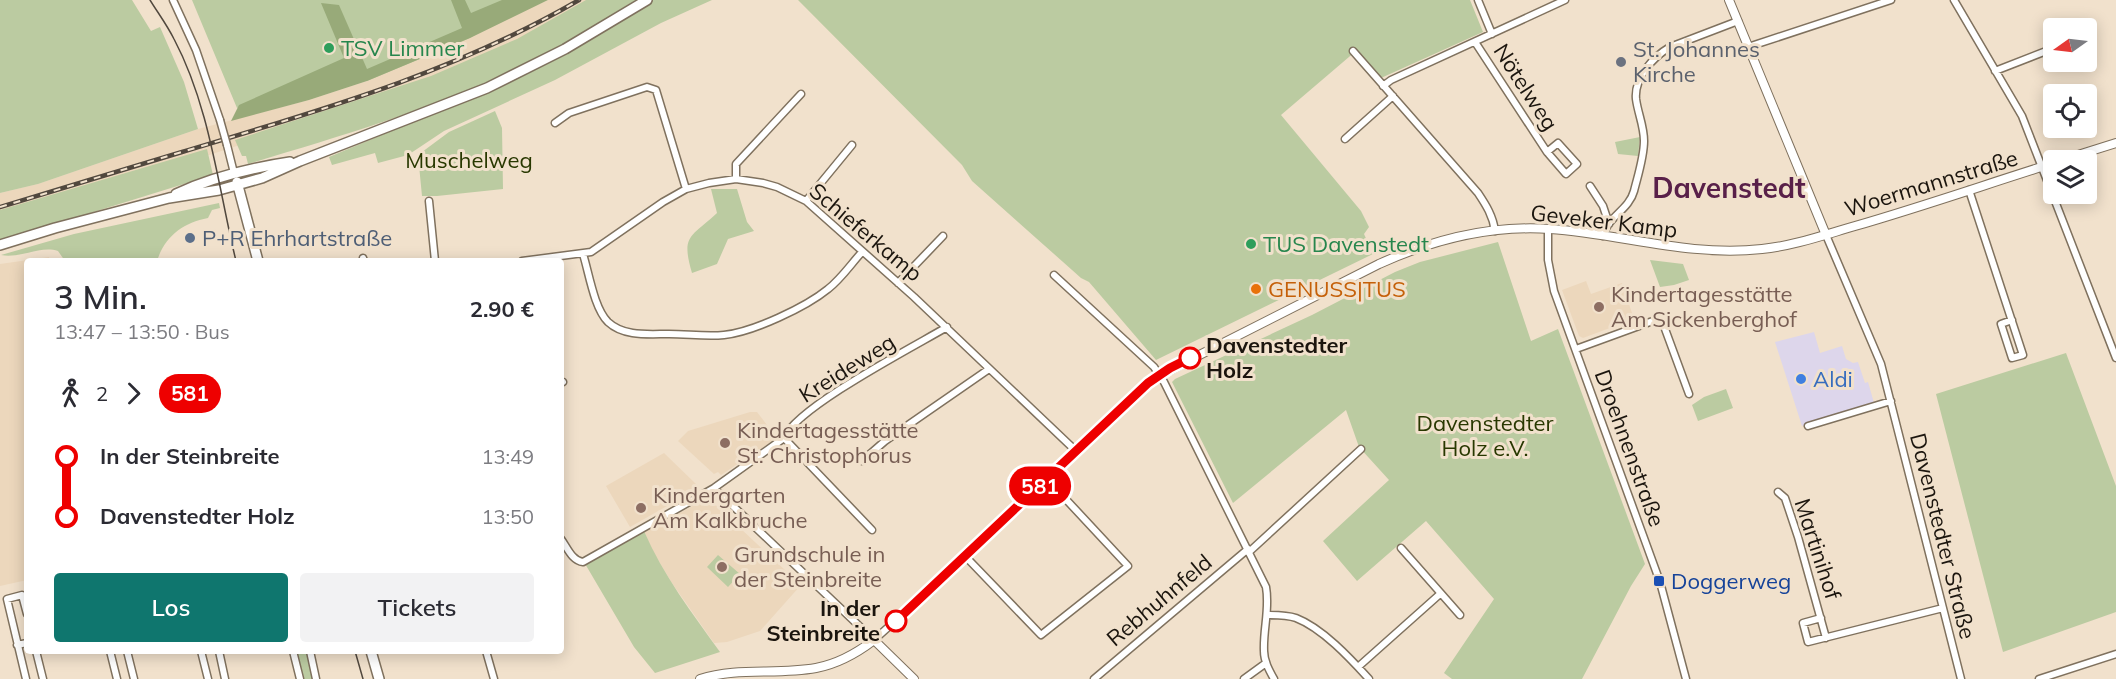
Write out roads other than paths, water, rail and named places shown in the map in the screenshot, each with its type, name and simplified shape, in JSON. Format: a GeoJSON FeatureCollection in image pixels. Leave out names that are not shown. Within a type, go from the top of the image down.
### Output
{"type":"FeatureCollection","features":[{"type":"Feature","properties":{"kind":"main road"},"geometry":{"type":"LineString","coordinates":[[0,245],[169,198],[194,195],[262,178],[487,88],[575,44],[647,0]]}},
{"type":"Feature","properties":{"kind":"main road"},"geometry":{"type":"LineString","coordinates":[[169,198],[196,185],[234,173],[300,161]]}},
{"type":"Feature","properties":{"kind":"main road"},"geometry":{"type":"LineString","coordinates":[[234,173],[257,258]]}},
{"type":"Feature","properties":{"kind":"main road"},"geometry":{"type":"LineString","coordinates":[[372,654],[379,679]]}},
{"type":"Feature","properties":{"kind":"street"},"geometry":{"type":"LineString","coordinates":[[173,0],[196,50],[220,120],[234,173]]}},
{"type":"Feature","properties":{"kind":"street"},"geometry":{"type":"LineString","coordinates":[[1478,0],[1492,34]]}},
{"type":"Feature","properties":{"kind":"street"},"geometry":{"type":"LineString","coordinates":[[1383,86],[1391,80],[1565,0]]}},
{"type":"Feature","properties":{"kind":"street","name":"Davenstedter Straße"},"geometry":{"type":"LineString","coordinates":[[1729,0],[1822,236],[1881,364],[1961,679]]}},
{"type":"Feature","properties":{"kind":"street"},"geometry":{"type":"LineString","coordinates":[[1748,47],[1891,0]]}},
{"type":"Feature","properties":{"kind":"street"},"geometry":{"type":"LineString","coordinates":[[1954,0],[2022,116],[2116,358]]}},
{"type":"Feature","properties":{"kind":"street"},"geometry":{"type":"LineString","coordinates":[[1603,236],[1609,224],[1631,201],[1634,192],[1644,148],[1644,128],[1636,99],[1643,73],[1662,52],[1670,47],[1694,40],[1738,21]]}},
{"type":"Feature","properties":{"kind":"street","name":"Nötelweg"},"geometry":{"type":"LineString","coordinates":[[1475,42],[1547,152],[1566,174],[1577,164],[1558,143],[1547,152]]}},
{"type":"Feature","properties":{"kind":"street"},"geometry":{"type":"LineString","coordinates":[[1353,51],[1478,193],[1487,206],[1495,231]]}},
{"type":"Feature","properties":{"kind":"street"},"geometry":{"type":"LineString","coordinates":[[1995,71],[2043,52]]}},
{"type":"Feature","properties":{"kind":"street"},"geometry":{"type":"LineString","coordinates":[[555,123],[569,113],[647,87],[656,90],[686,189]]}},
{"type":"Feature","properties":{"kind":"street"},"geometry":{"type":"LineString","coordinates":[[736,179],[736,164],[801,94]]}},
{"type":"Feature","properties":{"kind":"street"},"geometry":{"type":"LineString","coordinates":[[1345,139],[1393,96]]}},
{"type":"Feature","properties":{"kind":"street"},"geometry":{"type":"LineString","coordinates":[[2094,150],[2116,143]]}},
{"type":"Feature","properties":{"kind":"street"},"geometry":{"type":"LineString","coordinates":[[806,201],[852,145]]}},
{"type":"Feature","properties":{"kind":"street","name":"Woermannstraße"},"geometry":{"type":"LineString","coordinates":[[1822,236],[2042,167]]}},
{"type":"Feature","properties":{"kind":"street","name":"Schieferkamp"},"geometry":{"type":"LineString","coordinates":[[548,258],[591,252],[663,202],[686,189],[736,179],[763,183],[806,201],[947,327],[1076,451]]}},
{"type":"Feature","properties":{"kind":"street"},"geometry":{"type":"LineString","coordinates":[[1590,186],[1603,206],[1609,224]]}},
{"type":"Feature","properties":{"kind":"street"},"geometry":{"type":"LineString","coordinates":[[1969,190],[2012,320],[2023,355],[2012,358],[2001,324],[2012,320]]}},
{"type":"Feature","properties":{"kind":"street"},"geometry":{"type":"LineString","coordinates":[[429,201],[435,258]]}},
{"type":"Feature","properties":{"kind":"street","name":"Geveker Kamp"},"geometry":{"type":"LineString","coordinates":[[700,679],[736,671],[815,668],[843,659],[874,640],[1160,375],[1402,253],[1442,241],[1495,231],[1548,229],[1677,249],[1715,251],[1763,249],[1822,236]]}},
{"type":"Feature","properties":{"kind":"street","name":"Droehnenstraße"},"geometry":{"type":"LineString","coordinates":[[1548,229],[1550,274],[1660,582],[1686,679]]}},
{"type":"Feature","properties":{"kind":"street"},"geometry":{"type":"LineString","coordinates":[[898,283],[943,236]]}},
{"type":"Feature","properties":{"kind":"street"},"geometry":{"type":"LineString","coordinates":[[583,254],[600,310],[607,321],[616,328],[638,333],[712,336],[742,332],[761,325],[819,295],[830,287],[862,252]]}},
{"type":"Feature","properties":{"kind":"street"},"geometry":{"type":"LineString","coordinates":[[1054,275],[1160,375],[1266,587],[1267,615],[1264,651],[1266,663],[1274,679]]}},
{"type":"Feature","properties":{"kind":"street"},"geometry":{"type":"LineString","coordinates":[[1576,350],[1661,318],[1689,394]]}},
{"type":"Feature","properties":{"kind":"street","name":"Kreideweg"},"geometry":{"type":"LineString","coordinates":[[564,544],[573,558],[583,562],[714,488],[784,438],[787,431],[817,403],[947,327]]}},
{"type":"Feature","properties":{"kind":"street"},"geometry":{"type":"LineString","coordinates":[[862,461],[885,441],[989,369]]}},
{"type":"Feature","properties":{"kind":"street"},"geometry":{"type":"LineString","coordinates":[[1808,426],[1891,401]]}},
{"type":"Feature","properties":{"kind":"street"},"geometry":{"type":"LineString","coordinates":[[784,438],[872,530]]}},
{"type":"Feature","properties":{"kind":"street"},"geometry":{"type":"LineString","coordinates":[[1249,551],[1361,449]]}},
{"type":"Feature","properties":{"kind":"street"},"geometry":{"type":"LineString","coordinates":[[966,557],[1041,635],[1128,566],[1047,479]]}},
{"type":"Feature","properties":{"kind":"street"},"geometry":{"type":"LineString","coordinates":[[714,488],[914,679]]}},
{"type":"Feature","properties":{"kind":"street","name":"Martinihof"},"geometry":{"type":"LineString","coordinates":[[1778,492],[1785,498],[1809,573],[1821,618],[1826,638],[1808,642],[1803,623],[1821,618]]}},
{"type":"Feature","properties":{"kind":"street"},"geometry":{"type":"LineString","coordinates":[[1401,548],[1460,615]]}},
{"type":"Feature","properties":{"kind":"street","name":"Rebhuhnfeld"},"geometry":{"type":"LineString","coordinates":[[1094,679],[1249,551]]}},
{"type":"Feature","properties":{"kind":"street"},"geometry":{"type":"LineString","coordinates":[[1358,667],[1440,594]]}},
{"type":"Feature","properties":{"kind":"street"},"geometry":{"type":"LineString","coordinates":[[24,603],[22,595],[6,598],[26,679]]}},
{"type":"Feature","properties":{"kind":"street"},"geometry":{"type":"LineString","coordinates":[[1826,638],[1943,608]]}},
{"type":"Feature","properties":{"kind":"street"},"geometry":{"type":"LineString","coordinates":[[1267,615],[1294,618],[1307,624],[1340,650],[1369,679]]}},
{"type":"Feature","properties":{"kind":"street"},"geometry":{"type":"LineString","coordinates":[[17,645],[24,644]]}},
{"type":"Feature","properties":{"kind":"street"},"geometry":{"type":"LineString","coordinates":[[37,654],[43,679]]}},
{"type":"Feature","properties":{"kind":"street"},"geometry":{"type":"LineString","coordinates":[[111,654],[117,679]]}},
{"type":"Feature","properties":{"kind":"street"},"geometry":{"type":"LineString","coordinates":[[128,654],[134,679]]}},
{"type":"Feature","properties":{"kind":"street"},"geometry":{"type":"LineString","coordinates":[[202,654],[208,679]]}},
{"type":"Feature","properties":{"kind":"street"},"geometry":{"type":"LineString","coordinates":[[220,654],[225,679]]}},
{"type":"Feature","properties":{"kind":"street"},"geometry":{"type":"LineString","coordinates":[[294,654],[300,679]]}},
{"type":"Feature","properties":{"kind":"street"},"geometry":{"type":"LineString","coordinates":[[311,654],[316,679]]}},
{"type":"Feature","properties":{"kind":"street"},"geometry":{"type":"LineString","coordinates":[[487,654],[494,679]]}},
{"type":"Feature","properties":{"kind":"street"},"geometry":{"type":"LineString","coordinates":[[2039,679],[2116,654]]}},
{"type":"Feature","properties":{"kind":"street"},"geometry":{"type":"LineString","coordinates":[[1244,679],[1266,663]]}},
{"type":"Feature","properties":{"kind":"tram line"},"geometry":{"type":"LineString","coordinates":[[150,0],[174,39],[196,92],[212,148],[235,258]]}},
{"type":"Feature","properties":{"kind":"tram line"},"geometry":{"type":"LineString","coordinates":[[356,654],[363,679]]}},
{"type":"Feature","properties":{"kind":"railway"},"geometry":{"type":"LineString","coordinates":[[0,207],[285,121],[385,88],[483,49],[579,0]]}},
{"type":"Feature","properties":{"kind":"place","name":"TSV Limmer"},"geometry":{"type":"Point","coordinates":[329,48]}},
{"type":"Feature","properties":{"kind":"place","name":"St. Johannes Kirche"},"geometry":{"type":"Point","coordinates":[1621,62]}},
{"type":"Feature","properties":{"kind":"place","name":"P+R Ehrhartstraße"},"geometry":{"type":"Point","coordinates":[190,238]}},
{"type":"Feature","properties":{"kind":"place","name":"TUS Davenstedt"},"geometry":{"type":"Point","coordinates":[1251,244]}},
{"type":"Feature","properties":{"kind":"place","name":"GENUSS|TUS"},"geometry":{"type":"Point","coordinates":[1256,289]}},
{"type":"Feature","properties":{"kind":"place","name":"Kindertagesstätte Am Sickenberghof"},"geometry":{"type":"Point","coordinates":[1599,307]}},
{"type":"Feature","properties":{"kind":"place","name":"Davenstedter Holz"},"geometry":{"type":"Point","coordinates":[1190,358]}},
{"type":"Feature","properties":{"kind":"place","name":"Aldi"},"geometry":{"type":"Point","coordinates":[1801,379]}},
{"type":"Feature","properties":{"kind":"place","name":"Kindertagesstätte St. Christophorus"},"geometry":{"type":"Point","coordinates":[725,443]}},
{"type":"Feature","properties":{"kind":"place","name":"Kindergarten Am Kalkbruche"},"geometry":{"type":"Point","coordinates":[641,508]}},
{"type":"Feature","properties":{"kind":"place","name":"Grundschule in der Steinbreite"},"geometry":{"type":"Point","coordinates":[722,567]}},
{"type":"Feature","properties":{"kind":"place","name":"Doggerweg"},"geometry":{"type":"Point","coordinates":[1659,581]}},
{"type":"Feature","properties":{"kind":"place","name":"In der Steinbreite"},"geometry":{"type":"Point","coordinates":[896,621]}},
{"type":"Feature","properties":{"kind":"district","name":"Davenstedt"},"geometry":{"type":"Point","coordinates":[1729,187]}},
{"type":"Feature","properties":{"kind":"park label","name":"Muschelweg"},"geometry":{"type":"Point","coordinates":[469,160]}},
{"type":"Feature","properties":{"kind":"park label","name":"Davenstedter Holz e.V."},"geometry":{"type":"Point","coordinates":[1485,436]}}]}
